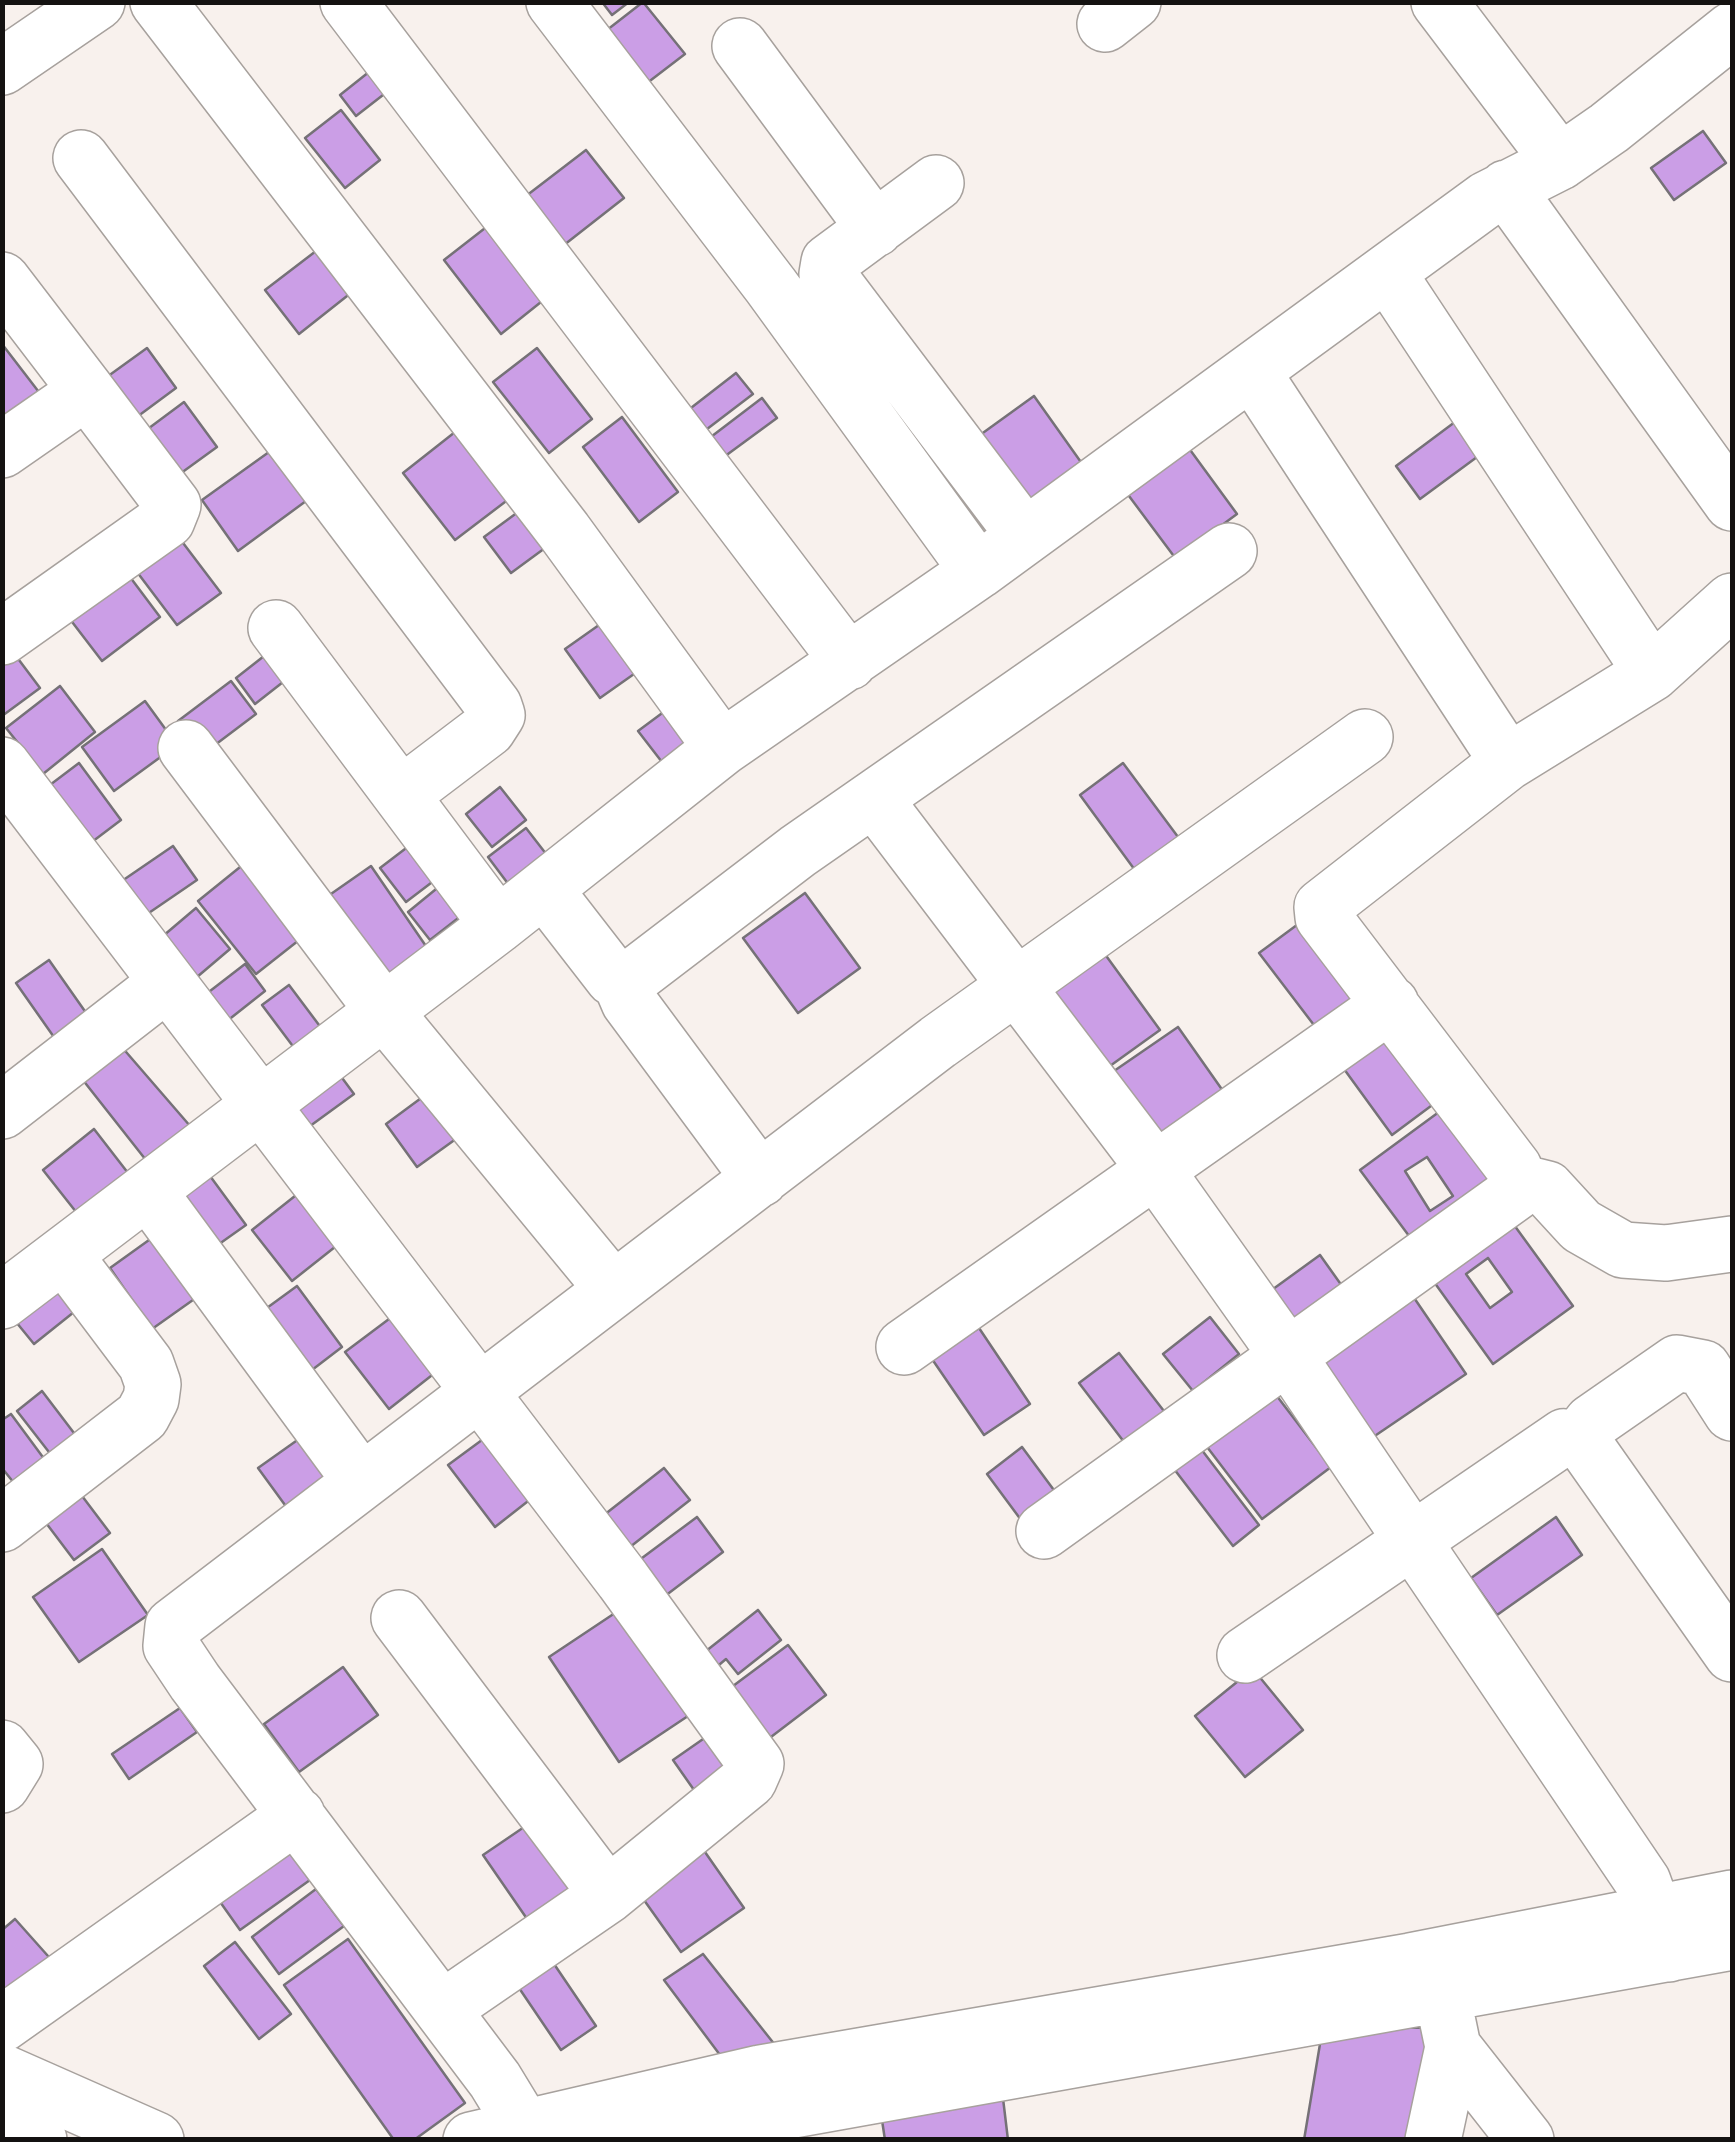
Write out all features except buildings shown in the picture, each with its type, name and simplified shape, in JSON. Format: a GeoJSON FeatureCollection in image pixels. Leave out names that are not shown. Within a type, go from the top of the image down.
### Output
{"type":"FeatureCollection","features":[{"type":"Feature","properties":{"kind":"street"},"geometry":{"type":"LineString","coordinates":[[2,67],[96,2]]}},
{"type":"Feature","properties":{"kind":"street"},"geometry":{"type":"LineString","coordinates":[[158,2],[564,530],[722,748]]}},
{"type":"Feature","properties":{"kind":"street"},"geometry":{"type":"LineString","coordinates":[[348,2],[849,662]]}},
{"type":"Feature","properties":{"kind":"street"},"geometry":{"type":"LineString","coordinates":[[554,2],[771,286],[978,571]]}},
{"type":"Feature","properties":{"kind":"street"},"geometry":{"type":"LineString","coordinates":[[1439,2],[1560,162]]}},
{"type":"Feature","properties":{"kind":"street"},"geometry":{"type":"LineString","coordinates":[[2,1302],[498,925],[722,748],[978,571],[1506,188],[1560,162],[1723,22]]}},
{"type":"Feature","properties":{"kind":"street"},"geometry":{"type":"LineString","coordinates":[[740,46],[874,228]]}},
{"type":"Feature","properties":{"kind":"street"},"geometry":{"type":"LineString","coordinates":[[81,158],[494,706],[496,714],[488,729],[400,795]]}},
{"type":"Feature","properties":{"kind":"street"},"geometry":{"type":"LineString","coordinates":[[936,184],[830,262],[826,274],[1025,536]]}},
{"type":"Feature","properties":{"kind":"street"},"geometry":{"type":"LineString","coordinates":[[1506,188],[1732,503]]}},
{"type":"Feature","properties":{"kind":"street"},"geometry":{"type":"LineString","coordinates":[[1387,272],[1652,673]]}},
{"type":"Feature","properties":{"kind":"street"},"geometry":{"type":"LineString","coordinates":[[2,280],[173,505],[172,513],[2,637]]}},
{"type":"Feature","properties":{"kind":"street"},"geometry":{"type":"LineString","coordinates":[[1253,374],[1508,762]]}},
{"type":"Feature","properties":{"kind":"street"},"geometry":{"type":"LineString","coordinates":[[2,450],[87,391]]}},
{"type":"Feature","properties":{"kind":"street"},"geometry":{"type":"LineString","coordinates":[[620,981],[639,974],[798,851],[1230,551]]}},
{"type":"Feature","properties":{"kind":"street"},"geometry":{"type":"LineString","coordinates":[[1518,1188],[1514,1168],[1322,917],[1322,907],[1508,762],[1652,673],[1732,601]]}},
{"type":"Feature","properties":{"kind":"street"},"geometry":{"type":"LineString","coordinates":[[276,628],[498,925]]}},
{"type":"Feature","properties":{"kind":"street"},"geometry":{"type":"LineString","coordinates":[[523,2126],[442,2010],[176,1655],[170,1635],[181,1616],[1015,986],[1365,737]]}},
{"type":"Feature","properties":{"kind":"street"},"geometry":{"type":"LineString","coordinates":[[186,748],[384,1010],[613,1289]]}},
{"type":"Feature","properties":{"kind":"street"},"geometry":{"type":"LineString","coordinates":[[10,792],[167,983],[480,1393],[756,1764],[749,1780],[608,1894],[442,2010]]}},
{"type":"Feature","properties":{"kind":"street"},"geometry":{"type":"LineString","coordinates":[[876,800],[1154,1168],[1287,1355],[1643,1882],[1663,1934]]}},
{"type":"Feature","properties":{"kind":"street"},"geometry":{"type":"LineString","coordinates":[[544,888],[607,971],[620,981],[629,1002],[760,1179]]}},
{"type":"Feature","properties":{"kind":"street"},"geometry":{"type":"LineString","coordinates":[[2,1111],[167,983]]}},
{"type":"Feature","properties":{"kind":"street"},"geometry":{"type":"LineString","coordinates":[[904,1347],[1391,1004]]}},
{"type":"Feature","properties":{"kind":"street"},"geometry":{"type":"LineString","coordinates":[[1044,1531],[1507,1201],[1518,1188],[1531,1185],[1547,1189],[1581,1226],[1623,1250],[1666,1253],[1732,1244]]}},
{"type":"Feature","properties":{"kind":"street"},"geometry":{"type":"LineString","coordinates":[[148,1192],[362,1480]]}},
{"type":"Feature","properties":{"kind":"street"},"geometry":{"type":"LineString","coordinates":[[2,1524],[142,1416],[152,1399],[153,1384],[146,1364],[64,1255]]}},
{"type":"Feature","properties":{"kind":"street"},"geometry":{"type":"LineString","coordinates":[[1578,1440],[1592,1422],[1677,1362],[1703,1368],[1732,1413]]}},
{"type":"Feature","properties":{"kind":"street"},"geometry":{"type":"LineString","coordinates":[[1245,1655],[1413,1543],[1553,1440],[1578,1440]]}},
{"type":"Feature","properties":{"kind":"street"},"geometry":{"type":"LineString","coordinates":[[1578,1440],[1732,1654]]}},
{"type":"Feature","properties":{"kind":"street"},"geometry":{"type":"LineString","coordinates":[[399,1618],[608,1894]]}},
{"type":"Feature","properties":{"kind":"street"},"geometry":{"type":"LineString","coordinates":[[2,1748],[15,1764],[2,1785]]}},
{"type":"Feature","properties":{"kind":"street"},"geometry":{"type":"LineString","coordinates":[[2,2024],[297,1816]]}},
{"type":"Feature","properties":{"kind":"street"},"geometry":{"type":"LineString","coordinates":[[626,2140],[1176,2038],[1443,2000],[1663,1934],[1732,1898]]}},
{"type":"Feature","properties":{"kind":"street"},"geometry":{"type":"LineString","coordinates":[[1663,1934],[1732,1942]]}},
{"type":"Feature","properties":{"kind":"street"},"geometry":{"type":"LineString","coordinates":[[471,2140],[760,2072],[1443,2000]]}},
{"type":"Feature","properties":{"kind":"street"},"geometry":{"type":"LineString","coordinates":[[1433,2140],[1443,2000]]}},
{"type":"Feature","properties":{"kind":"street"},"geometry":{"type":"LineString","coordinates":[[1443,2000],[1526,2140]]}},
{"type":"Feature","properties":{"kind":"street"},"geometry":{"type":"LineString","coordinates":[[2,2072],[156,2140]]}},
{"type":"Feature","properties":{"kind":"street"},"geometry":{"type":"LineString","coordinates":[[2,2122],[39,2140]]}}]}
